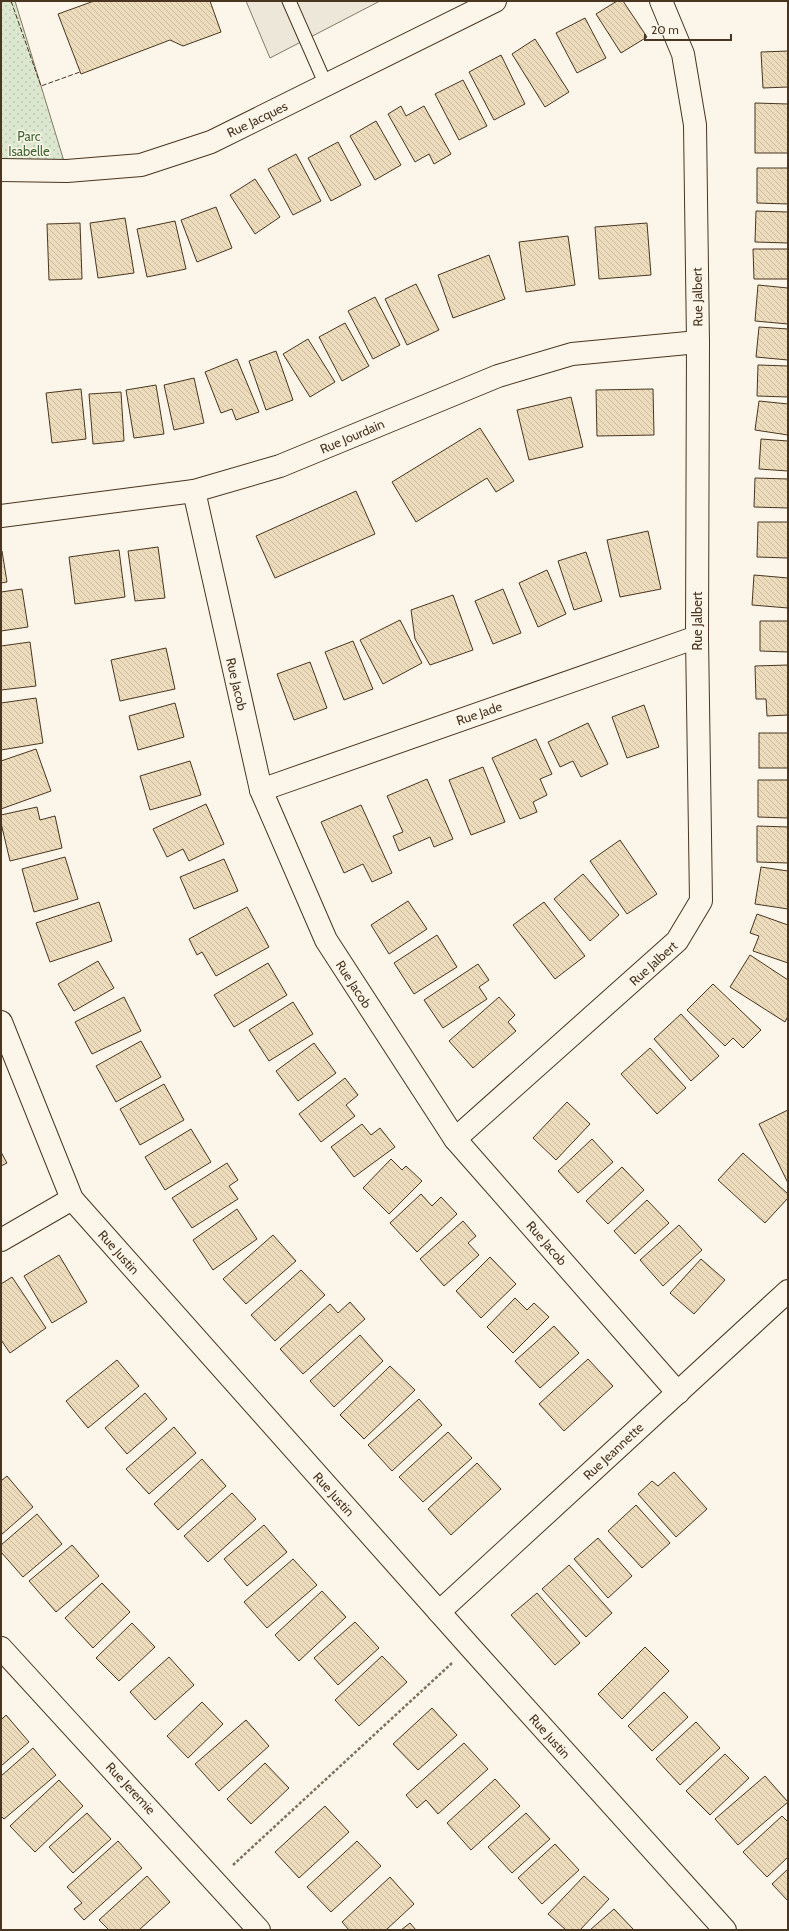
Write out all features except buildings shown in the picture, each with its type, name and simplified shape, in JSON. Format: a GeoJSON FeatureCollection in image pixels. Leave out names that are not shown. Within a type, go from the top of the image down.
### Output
{"type":"FeatureCollection","features":[{"type":"Feature","properties":{"kind":"street","name":"Rue Jacques"},"geometry":{"type":"LineString","coordinates":[[1,170],[67,172],[141,165],[211,142],[495,1]]}},
{"type":"Feature","properties":{"kind":"street","name":"Rue Jalbert"},"geometry":{"type":"LineString","coordinates":[[455,1139],[677,942],[702,901],[697,637],[698,342],[695,125],[683,54],[661,1]]}},
{"type":"Feature","properties":{"kind":"street","name":"Rue Jourdain"},"geometry":{"type":"LineString","coordinates":[[1,516],[194,491],[280,466],[498,376],[572,354],[698,342]]}},
{"type":"Feature","properties":{"kind":"street","name":"Rue Jacob"},"geometry":{"type":"LineString","coordinates":[[194,491],[261,790],[326,940],[455,1139],[678,1393]]}},
{"type":"Feature","properties":{"kind":"street","name":"Rue Jade"},"geometry":{"type":"LineString","coordinates":[[261,790],[697,637]]}},
{"type":"Feature","properties":{"kind":"street","name":"Rue Justin"},"geometry":{"type":"LineString","coordinates":[[1,1022],[72,1199],[439,1612],[725,1930]]}},
{"type":"Feature","properties":{"kind":"street"},"geometry":{"type":"LineString","coordinates":[[1,1240],[72,1199]]}},
{"type":"Feature","properties":{"kind":"street","name":"Rue Jeannette"},"geometry":{"type":"LineString","coordinates":[[439,1612],[788,1291]]}},
{"type":"Feature","properties":{"kind":"street","name":"Rue Jeremie"},"geometry":{"type":"LineString","coordinates":[[1,1648],[259,1930]]}},
{"type":"Feature","properties":{"kind":"lane"},"geometry":{"type":"LineString","coordinates":[[289,1],[326,85]]}},
{"type":"Feature","properties":{"kind":"path"},"geometry":{"type":"LineString","coordinates":[[215,1882],[470,1646]]}},
{"type":"Feature","properties":{"kind":"green space","name":"Parc Isabelle"},"geometry":{"type":"Polygon","coordinates":[[[1,1],[15,1],[67,171],[1,173],[1,1]]]}},
{"type":"Feature","properties":{"kind":"shaded area"},"geometry":{"type":"Polygon","coordinates":[[[246,1],[380,1],[270,58],[246,1]]]}},
{"type":"Feature","properties":{"kind":"fence"},"geometry":{"type":"LineString","coordinates":[[11,1],[41,86],[80,72]]}}]}
